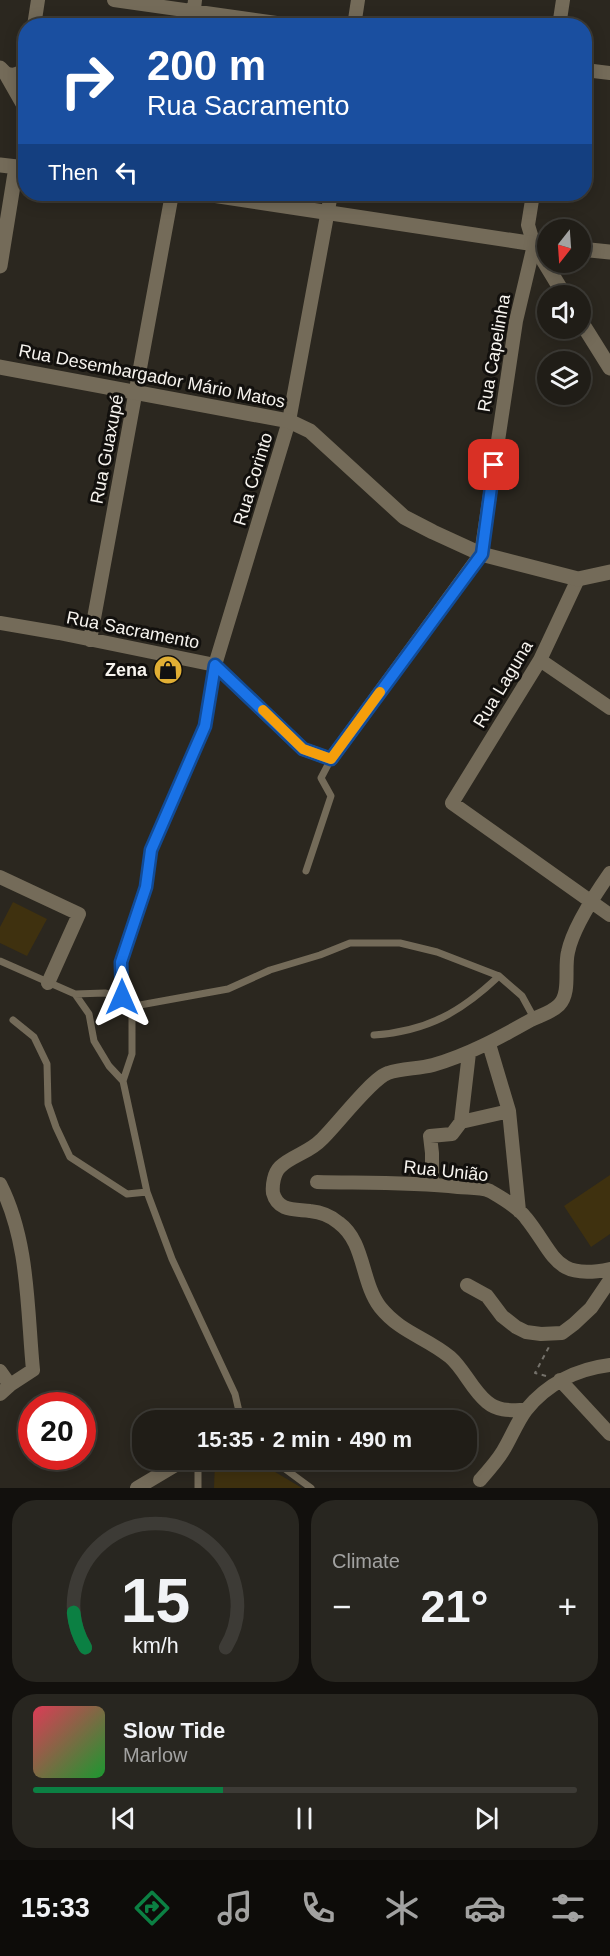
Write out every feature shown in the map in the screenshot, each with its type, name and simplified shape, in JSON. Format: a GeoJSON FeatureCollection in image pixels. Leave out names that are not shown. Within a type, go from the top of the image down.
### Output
{"type":"FeatureCollection","features":[{"type":"Feature","properties":{"kind":"street"},"geometry":{"type":"LineString","coordinates":[[35,18],[38,0]]}},
{"type":"Feature","properties":{"kind":"street"},"geometry":{"type":"LineString","coordinates":[[114,0],[194,5],[258,18]]}},
{"type":"Feature","properties":{"kind":"street"},"geometry":{"type":"LineString","coordinates":[[355,18],[358,0]]}},
{"type":"Feature","properties":{"kind":"street"},"geometry":{"type":"LineString","coordinates":[[560,18],[563,0]]}},
{"type":"Feature","properties":{"kind":"street"},"geometry":{"type":"LineString","coordinates":[[3,71],[14,75],[18,73]]}},
{"type":"Feature","properties":{"kind":"street"},"geometry":{"type":"LineString","coordinates":[[3,71],[18,93]]}},
{"type":"Feature","properties":{"kind":"street"},"geometry":{"type":"LineString","coordinates":[[592,71],[610,73]]}},
{"type":"Feature","properties":{"kind":"street"},"geometry":{"type":"LineString","coordinates":[[0,266],[14,167]]}},
{"type":"Feature","properties":{"kind":"street","name":"Rua Guaxupé"},"geometry":{"type":"LineString","coordinates":[[90,640],[171,201]]}},
{"type":"Feature","properties":{"kind":"street"},"geometry":{"type":"LineString","coordinates":[[254,201],[537,244]]}},
{"type":"Feature","properties":{"kind":"street","name":"Rua Corinto"},"geometry":{"type":"LineString","coordinates":[[215,665],[289,421],[330,201]]}},
{"type":"Feature","properties":{"kind":"street","name":"Rua Capelinha"},"geometry":{"type":"LineString","coordinates":[[532,201],[528,225],[537,239]]}},
{"type":"Feature","properties":{"kind":"street"},"geometry":{"type":"LineString","coordinates":[[591,250],[610,252]]}},
{"type":"Feature","properties":{"kind":"street","name":"Rua Capelinha"},"geometry":{"type":"LineString","coordinates":[[331,759],[482,554],[516,321],[537,257]]}},
{"type":"Feature","properties":{"kind":"street"},"geometry":{"type":"LineString","coordinates":[[591,338],[610,368]]}},
{"type":"Feature","properties":{"kind":"street","name":"Rua Desembargador Mário Matos"},"geometry":{"type":"LineString","coordinates":[[0,367],[289,421],[310,431],[404,517],[482,554],[578,579],[610,572]]}},
{"type":"Feature","properties":{"kind":"street","name":"Rua Laguna"},"geometry":{"type":"LineString","coordinates":[[578,579],[540,660],[452,803],[591,902]]}},
{"type":"Feature","properties":{"kind":"street","name":"Rua Sacramento"},"geometry":{"type":"LineString","coordinates":[[0,623],[215,665],[303,749],[331,759]]}},
{"type":"Feature","properties":{"kind":"street"},"geometry":{"type":"LineString","coordinates":[[540,660],[610,708]]}},
{"type":"Feature","properties":{"kind":"street"},"geometry":{"type":"LineString","coordinates":[[526,1410],[503,1410],[487,1402],[451,1358],[399,1327],[379,1306],[365,1274],[357,1247],[343,1226],[331,1216],[310,1211],[293,1211],[277,1202],[273,1192],[274,1178],[280,1167],[320,1142],[363,1094],[386,1073],[432,1065],[469,1053],[534,1018],[549,1013],[561,1004],[566,983],[568,951],[591,902],[610,873]]}},
{"type":"Feature","properties":{"kind":"street"},"geometry":{"type":"LineString","coordinates":[[0,877],[79,914],[48,983]]}},
{"type":"Feature","properties":{"kind":"street"},"geometry":{"type":"LineString","coordinates":[[591,902],[610,915]]}},
{"type":"Feature","properties":{"kind":"street"},"geometry":{"type":"LineString","coordinates":[[489,1044],[509,1111],[519,1211]]}},
{"type":"Feature","properties":{"kind":"street"},"geometry":{"type":"LineString","coordinates":[[432,1185],[430,1136],[452,1134],[461,1122],[469,1053]]}},
{"type":"Feature","properties":{"kind":"street"},"geometry":{"type":"LineString","coordinates":[[461,1122],[509,1111]]}},
{"type":"Feature","properties":{"kind":"street","name":"Rua União"},"geometry":{"type":"LineString","coordinates":[[317,1182],[432,1185],[487,1190],[506,1200],[526,1217],[546,1249],[562,1266],[576,1273],[610,1269]]}},
{"type":"Feature","properties":{"kind":"street"},"geometry":{"type":"LineString","coordinates":[[0,1184],[12,1210],[21,1239],[33,1370],[5,1389],[0,1371]]}},
{"type":"Feature","properties":{"kind":"street"},"geometry":{"type":"LineString","coordinates":[[467,1284],[487,1296],[502,1316],[516,1327],[526,1332],[562,1333],[591,1308],[610,1280]]}},
{"type":"Feature","properties":{"kind":"street"},"geometry":{"type":"LineString","coordinates":[[480,1480],[502,1453],[526,1410],[560,1380],[593,1367],[610,1365]]}},
{"type":"Feature","properties":{"kind":"street"},"geometry":{"type":"LineString","coordinates":[[560,1380],[610,1434]]}},
{"type":"Feature","properties":{"kind":"street"},"geometry":{"type":"LineString","coordinates":[[136,1488],[167,1470]]}},
{"type":"Feature","properties":{"kind":"lane"},"geometry":{"type":"LineString","coordinates":[[215,665],[205,726],[151,850],[146,887],[121,962],[122,997],[132,1016],[132,1054],[123,1081],[147,1192],[172,1258],[235,1395],[239,1410]]}},
{"type":"Feature","properties":{"kind":"lane"},"geometry":{"type":"LineString","coordinates":[[306,871],[332,796],[321,778],[331,759]]}},
{"type":"Feature","properties":{"kind":"lane"},"geometry":{"type":"LineString","coordinates":[[129,1007],[228,989],[270,970],[320,956],[350,943],[400,943],[437,951],[499,976],[522,996],[534,1018]]}},
{"type":"Feature","properties":{"kind":"lane"},"geometry":{"type":"LineString","coordinates":[[0,961],[75,994],[105,993],[122,997]]}},
{"type":"Feature","properties":{"kind":"lane"},"geometry":{"type":"LineString","coordinates":[[374,1035],[394,1034],[433,1024],[474,999],[499,976]]}},
{"type":"Feature","properties":{"kind":"lane"},"geometry":{"type":"LineString","coordinates":[[75,994],[89,1014],[94,1041],[109,1066],[123,1081]]}},
{"type":"Feature","properties":{"kind":"lane"},"geometry":{"type":"LineString","coordinates":[[13,1020],[34,1037],[47,1064],[48,1104],[70,1157],[127,1194],[147,1192]]}},
{"type":"Feature","properties":{"kind":"lane"},"geometry":{"type":"LineString","coordinates":[[198,1470],[198,1488]]}},
{"type":"Feature","properties":{"kind":"lane"},"geometry":{"type":"LineString","coordinates":[[287,1470],[311,1488]]}},
{"type":"Feature","properties":{"kind":"path"},"geometry":{"type":"LineString","coordinates":[[560,1380],[535,1373],[550,1345],[562,1333]]}},
{"type":"Feature","properties":{"kind":"shaded area"},"geometry":{"type":"Polygon","coordinates":[[[13,902],[47,919],[27,956],[0,943],[0,927],[13,902]]]}},
{"type":"Feature","properties":{"kind":"shaded area"},"geometry":{"type":"Polygon","coordinates":[[[610,1175],[610,1234],[591,1247],[564,1206],[610,1175]]]}},
{"type":"Feature","properties":{"kind":"shaded area"},"geometry":{"type":"Polygon","coordinates":[[[215,1470],[272,1470],[302,1488],[214,1488],[215,1470]]]}},
{"type":"Feature","properties":{"kind":"slow traffic"},"geometry":{"type":"LineString","coordinates":[[263,710],[303,749],[331,759],[380,692]]}},
{"type":"Feature","properties":{"kind":"place","name":"Zena"},"geometry":{"type":"Point","coordinates":[168,670]}},
{"type":"Feature","properties":{"kind":"route"},"geometry":{"type":"LineString","coordinates":[[122,997],[121,962],[146,887],[151,850],[205,726],[215,665],[303,749],[331,759],[482,554],[494,465]]}}]}
